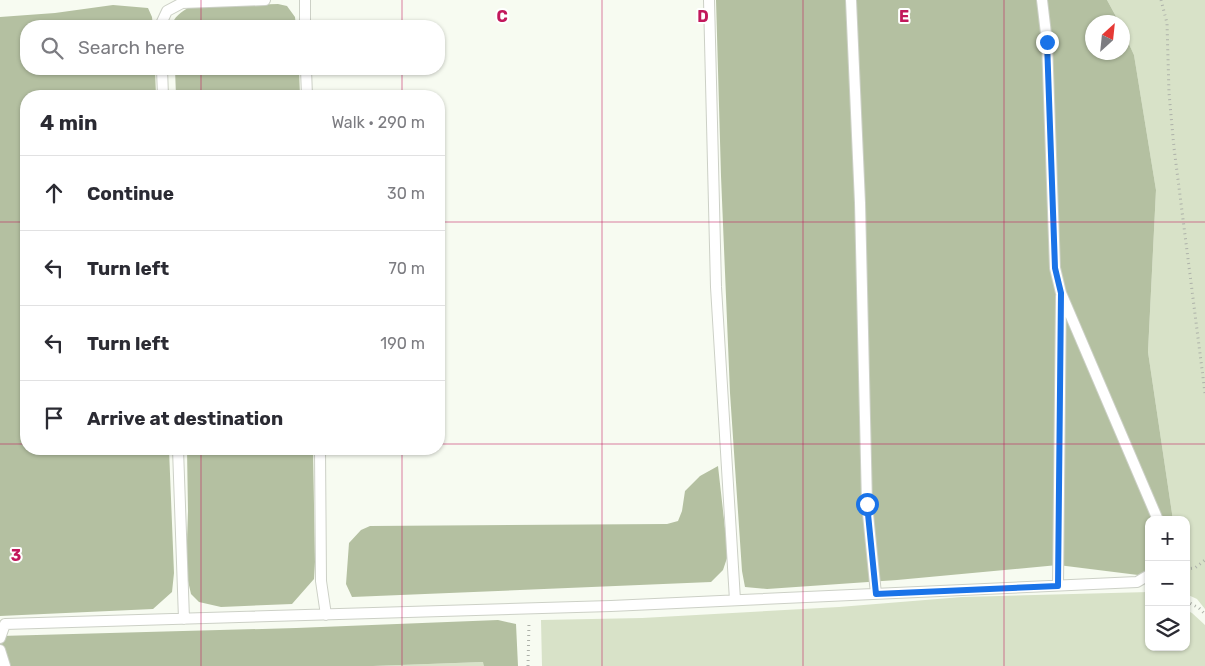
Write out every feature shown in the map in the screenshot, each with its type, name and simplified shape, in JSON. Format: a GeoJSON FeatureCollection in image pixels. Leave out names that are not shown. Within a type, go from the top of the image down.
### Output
{"type":"FeatureCollection","features":[{"type":"Feature","properties":{"kind":"lane"},"geometry":{"type":"LineString","coordinates":[[163,20],[167,11],[182,3],[265,0]]}},
{"type":"Feature","properties":{"kind":"lane"},"geometry":{"type":"LineString","coordinates":[[305,0],[305,20]]}},
{"type":"Feature","properties":{"kind":"lane"},"geometry":{"type":"LineString","coordinates":[[710,0],[716,287],[735,600]]}},
{"type":"Feature","properties":{"kind":"lane"},"geometry":{"type":"LineString","coordinates":[[851,0],[860,203],[867,504],[876,594]]}},
{"type":"Feature","properties":{"kind":"lane"},"geometry":{"type":"LineString","coordinates":[[1042,0],[1047,42],[1055,268],[1061,293],[1156,516]]}},
{"type":"Feature","properties":{"kind":"lane"},"geometry":{"type":"LineString","coordinates":[[162,75],[163,90]]}},
{"type":"Feature","properties":{"kind":"lane"},"geometry":{"type":"LineString","coordinates":[[306,75],[308,90]]}},
{"type":"Feature","properties":{"kind":"lane"},"geometry":{"type":"LineString","coordinates":[[1058,586],[1061,293]]}},
{"type":"Feature","properties":{"kind":"lane"},"geometry":{"type":"LineString","coordinates":[[178,455],[184,619]]}},
{"type":"Feature","properties":{"kind":"lane"},"geometry":{"type":"LineString","coordinates":[[320,455],[321,581],[326,615]]}},
{"type":"Feature","properties":{"kind":"lane"},"geometry":{"type":"LineString","coordinates":[[0,638],[5,624],[530,609],[1137,582],[1145,577]]}},
{"type":"Feature","properties":{"kind":"lane"},"geometry":{"type":"LineString","coordinates":[[0,650],[5,666]]}},
{"type":"Feature","properties":{"kind":"path"},"geometry":{"type":"LineString","coordinates":[[1161,0],[1167,23],[1169,93],[1174,148],[1205,393]]}},
{"type":"Feature","properties":{"kind":"path"},"geometry":{"type":"LineString","coordinates":[[1190,569],[1195,568],[1205,560]]}},
{"type":"Feature","properties":{"kind":"path"},"geometry":{"type":"LineString","coordinates":[[1190,603],[1205,614]]}},
{"type":"Feature","properties":{"kind":"path"},"geometry":{"type":"LineString","coordinates":[[528,666],[530,609]]}},
{"type":"Feature","properties":{"kind":"green space"},"geometry":{"type":"Polygon","coordinates":[[[716,0],[1107,0],[1115,15],[1085,15],[1085,60],[1130,60],[1130,46],[1134,55],[1156,190],[1148,352],[1172,516],[1145,516],[1145,576],[1058,565],[897,580],[767,589],[745,587],[742,571],[730,393],[716,0]]]}},
{"type":"Feature","properties":{"kind":"green space"},"geometry":{"type":"Polygon","coordinates":[[[1107,0],[1205,0],[1205,609],[1197,599],[1190,596],[1190,516],[1172,516],[1148,352],[1156,190],[1134,55],[1130,46],[1130,15],[1115,15],[1107,0]]]}},
{"type":"Feature","properties":{"kind":"green space"},"geometry":{"type":"Polygon","coordinates":[[[278,4],[287,6],[295,20],[174,20],[189,7],[278,4]]]}},
{"type":"Feature","properties":{"kind":"green space"},"geometry":{"type":"Polygon","coordinates":[[[113,5],[148,8],[152,20],[20,20],[20,75],[155,75],[156,90],[20,90],[20,455],[169,455],[174,573],[172,592],[153,609],[0,616],[0,17],[55,13],[113,5]]]}},
{"type":"Feature","properties":{"kind":"green space"},"geometry":{"type":"Polygon","coordinates":[[[175,75],[299,75],[300,90],[176,90],[175,75]]]}},
{"type":"Feature","properties":{"kind":"green space"},"geometry":{"type":"Polygon","coordinates":[[[187,455],[313,455],[314,579],[292,604],[221,607],[199,602],[191,594],[186,572],[187,455]]]}},
{"type":"Feature","properties":{"kind":"green space"},"geometry":{"type":"Polygon","coordinates":[[[718,466],[728,555],[723,570],[711,582],[352,597],[346,584],[349,543],[361,530],[370,526],[667,524],[678,521],[682,511],[685,491],[700,476],[718,466]]]}},
{"type":"Feature","properties":{"kind":"green space"},"geometry":{"type":"Polygon","coordinates":[[[1145,592],[1145,651],[1190,651],[1190,612],[1205,625],[1205,666],[542,666],[541,620],[642,618],[839,607],[962,597],[1145,592]]]}},
{"type":"Feature","properties":{"kind":"green space"},"geometry":{"type":"Polygon","coordinates":[[[498,620],[516,624],[518,666],[484,666],[483,662],[373,666],[0,666],[0,636],[296,628],[498,620]]]}},
{"type":"Feature","properties":{"kind":"green space"},"geometry":{"type":"Polygon","coordinates":[[[484,662],[484,666],[373,666],[484,662]]]}},
{"type":"Feature","properties":{"kind":"route"},"geometry":{"type":"LineString","coordinates":[[867,504],[876,594],[1058,586],[1061,293],[1055,268],[1047,42]]}}]}
